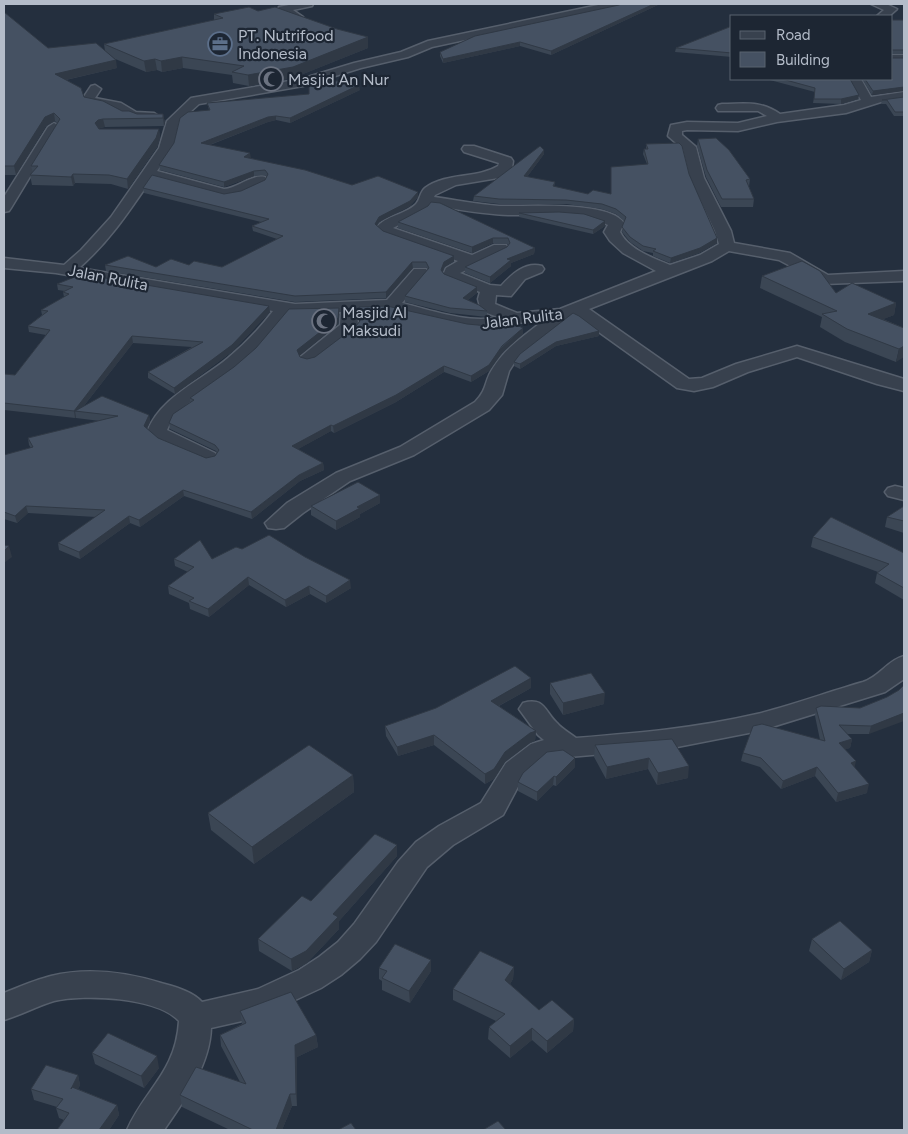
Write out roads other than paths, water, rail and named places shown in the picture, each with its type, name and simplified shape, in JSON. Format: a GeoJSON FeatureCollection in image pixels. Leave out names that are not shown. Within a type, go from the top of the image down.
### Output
{"type":"FeatureCollection","features":[{"type":"Feature","properties":{"kind":"street"},"geometry":{"type":"LineString","coordinates":[[298,16],[283,9],[308,4]]}},
{"type":"Feature","properties":{"kind":"street"},"geometry":{"type":"LineString","coordinates":[[68,269],[87,253],[116,220],[166,148],[169,140],[165,132],[191,104],[208,98],[303,82],[358,65],[404,55],[420,47],[526,22],[618,4]]}},
{"type":"Feature","properties":{"kind":"street"},"geometry":{"type":"LineString","coordinates":[[876,4],[892,10],[884,15]]}},
{"type":"Feature","properties":{"kind":"street"},"geometry":{"type":"LineString","coordinates":[[856,80],[868,102]]}},
{"type":"Feature","properties":{"kind":"street"},"geometry":{"type":"LineString","coordinates":[[95,89],[89,98],[90,100],[117,106],[133,116],[178,117]]}},
{"type":"Feature","properties":{"kind":"street"},"geometry":{"type":"LineString","coordinates":[[900,280],[831,280],[784,256],[727,246],[723,231],[697,178],[688,144],[675,136],[675,130],[679,127],[687,126],[738,127],[777,118],[846,109],[887,97],[904,96]]}},
{"type":"Feature","properties":{"kind":"street"},"geometry":{"type":"LineString","coordinates":[[722,108],[760,107],[777,118]]}},
{"type":"Feature","properties":{"kind":"street"},"geometry":{"type":"LineString","coordinates":[[4,208],[54,127]]}},
{"type":"Feature","properties":{"kind":"street"},"geometry":{"type":"LineString","coordinates":[[466,263],[467,259],[463,257],[384,230],[384,226],[422,207],[429,192],[446,182],[493,175],[505,168],[506,161],[470,149]]}},
{"type":"Feature","properties":{"kind":"street"},"geometry":{"type":"LineString","coordinates":[[148,174],[224,193],[236,192],[260,180]]}},
{"type":"Feature","properties":{"kind":"street"},"geometry":{"type":"LineString","coordinates":[[426,200],[497,210],[569,210],[608,218],[616,223],[612,232],[615,239],[647,261],[669,270]]}},
{"type":"Feature","properties":{"kind":"street","name":"Jalan Rulita"},"geometry":{"type":"LineString","coordinates":[[4,262],[68,269],[163,288],[284,307],[316,309],[392,305],[467,323],[488,325],[515,318],[570,312],[669,270],[706,258],[727,246]]}},
{"type":"Feature","properties":{"kind":"street"},"geometry":{"type":"LineString","coordinates":[[500,248],[466,263],[452,272],[451,275],[486,289],[505,292],[519,276],[536,269]]}},
{"type":"Feature","properties":{"kind":"street"},"geometry":{"type":"LineString","coordinates":[[392,305],[420,272]]}},
{"type":"Feature","properties":{"kind":"street"},"geometry":{"type":"LineString","coordinates":[[486,289],[489,292],[486,299],[487,307],[515,318]]}},
{"type":"Feature","properties":{"kind":"street"},"geometry":{"type":"LineString","coordinates":[[208,457],[167,439],[157,432],[158,426],[171,411],[234,363],[259,338],[284,307]]}},
{"type":"Feature","properties":{"kind":"street"},"geometry":{"type":"LineString","coordinates":[[308,358],[349,327],[349,307]]}},
{"type":"Feature","properties":{"kind":"street"},"geometry":{"type":"LineString","coordinates":[[276,523],[342,477],[407,451],[482,406],[493,395],[500,371],[511,354],[570,312],[684,384],[694,386],[706,383],[742,368],[797,351],[904,385]]}},
{"type":"Feature","properties":{"kind":"street"},"geometry":{"type":"LineString","coordinates":[[195,1017],[232,1011],[271,998],[314,976],[338,960],[365,933],[394,887],[410,866],[445,835],[490,810],[502,798],[506,784],[524,761],[540,750],[672,739],[759,722],[876,686],[894,675],[904,664]]}},
{"type":"Feature","properties":{"kind":"street"},"geometry":{"type":"LineString","coordinates":[[532,709],[547,729],[570,747]]}},
{"type":"Feature","properties":{"kind":"street"},"geometry":{"type":"LineString","coordinates":[[4,1008],[50,989],[74,985],[105,984],[140,990],[167,998],[185,1006],[195,1017],[196,1033],[186,1065],[171,1092],[144,1130]]}},
{"type":"Feature","properties":{"kind":"place","name":"PT. Nutrifood Indonesia"},"geometry":{"type":"Point","coordinates":[220,44]}},
{"type":"Feature","properties":{"kind":"place","name":"Masjid An Nur"},"geometry":{"type":"Point","coordinates":[271,79]}},
{"type":"Feature","properties":{"kind":"place","name":"Masjid Al Maksudi"},"geometry":{"type":"Point","coordinates":[324,321]}}]}
